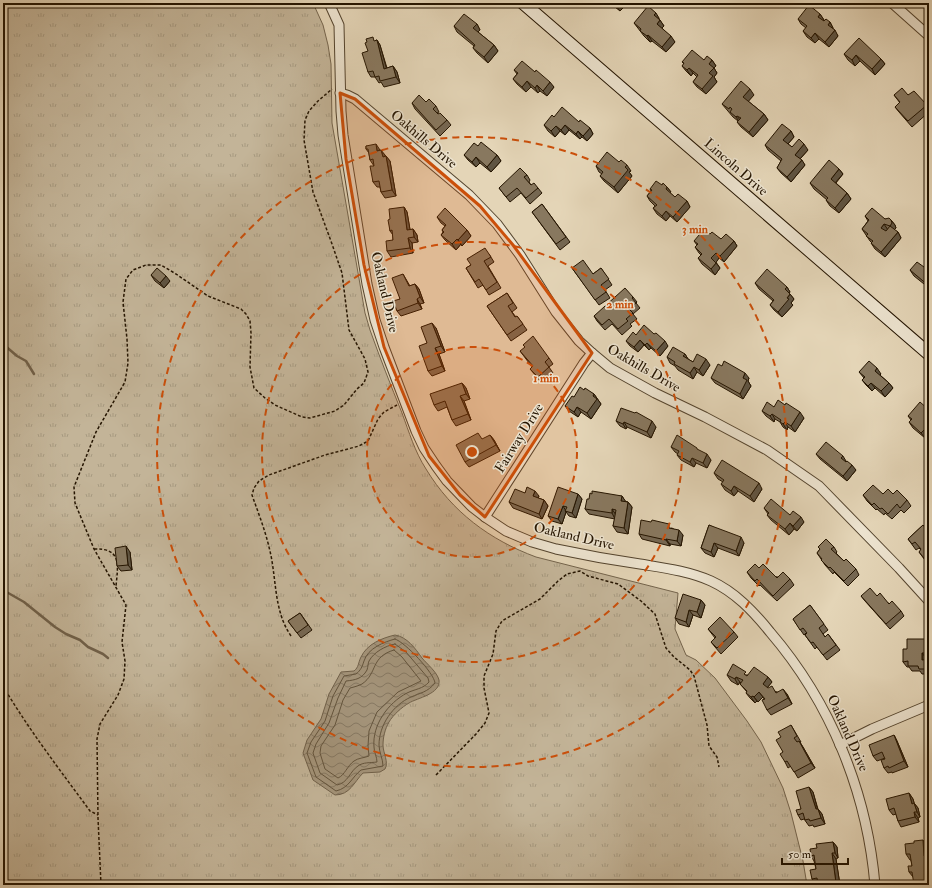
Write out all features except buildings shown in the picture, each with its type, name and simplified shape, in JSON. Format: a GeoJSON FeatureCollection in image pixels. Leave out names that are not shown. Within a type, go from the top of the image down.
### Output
{"type":"FeatureCollection","features":[{"type":"Feature","properties":{"kind":"street","name":"Oakland Drive"},"geometry":{"type":"LineString","coordinates":[[329,3],[339,25],[342,127],[367,284],[380,334],[424,448],[436,466],[460,495],[485,518],[506,530],[542,546],[682,572],[710,580],[740,599],[759,618],[794,661],[809,683],[840,745],[862,805],[871,847],[875,885]]}},
{"type":"Feature","properties":{"kind":"street","name":"Lincoln Drive"},"geometry":{"type":"LineString","coordinates":[[523,3],[929,354]]}},
{"type":"Feature","properties":{"kind":"street"},"geometry":{"type":"LineString","coordinates":[[892,3],[929,36]]}},
{"type":"Feature","properties":{"kind":"street","name":"Oakhills Drive"},"geometry":{"type":"LineString","coordinates":[[340,90],[355,99],[446,175],[480,206],[497,224],[513,245],[556,312],[592,353],[610,368],[642,386],[767,450],[819,486],[899,568],[929,602]]}},
{"type":"Feature","properties":{"kind":"street","name":"Fairway Drive"},"geometry":{"type":"LineString","coordinates":[[485,518],[584,363],[592,353]]}},
{"type":"Feature","properties":{"kind":"street"},"geometry":{"type":"LineString","coordinates":[[840,745],[872,729],[929,705]]}},
{"type":"Feature","properties":{"kind":"path"},"geometry":{"type":"LineString","coordinates":[[101,885],[96,739],[100,724],[118,695],[124,679],[125,661],[122,642],[126,605],[94,549],[75,503],[74,487],[96,432],[125,382],[128,363],[123,302],[126,279],[133,270],[146,265],[161,265],[208,296],[241,309],[250,321],[250,367],[254,388],[275,405],[302,417],[310,418],[335,411],[344,405],[364,383],[368,372],[366,359],[350,330],[342,273],[313,192],[304,140],[305,120],[309,111],[331,89],[340,90]]}},
{"type":"Feature","properties":{"kind":"path"},"geometry":{"type":"LineString","coordinates":[[292,636],[285,627],[280,612],[274,582],[270,548],[252,495],[254,488],[259,481],[298,464],[360,446],[368,441],[378,419],[384,412],[405,402]]}},
{"type":"Feature","properties":{"kind":"path"},"geometry":{"type":"LineString","coordinates":[[94,549],[104,548],[111,551],[116,557],[118,567],[116,586]]}},
{"type":"Feature","properties":{"kind":"path"},"geometry":{"type":"LineString","coordinates":[[436,775],[485,723],[489,713],[484,688],[484,676],[493,654],[496,631],[502,621],[540,599],[567,574],[580,571],[588,576],[618,584],[641,601],[655,614],[666,648],[674,657],[690,670],[694,676],[707,725],[709,746],[716,757],[719,766]]}},
{"type":"Feature","properties":{"kind":"path"},"geometry":{"type":"LineString","coordinates":[[3,686],[26,723],[56,765],[90,811],[98,815]]}},
{"type":"Feature","properties":{"kind":"highlighted area"},"geometry":{"type":"Polygon","coordinates":[[[340,93],[355,99],[480,206],[513,245],[592,353],[485,517],[460,495],[429,456],[384,347],[364,265],[346,159],[340,93]]]}},
{"type":"Feature","properties":{"kind":"green space"},"geometry":{"type":"Polygon","coordinates":[[[3,3],[313,3],[323,25],[328,45],[331,64],[332,123],[365,313],[412,442],[422,462],[436,484],[460,511],[474,523],[503,542],[536,557],[678,593],[675,629],[686,655],[696,660],[715,678],[761,742],[783,788],[803,861],[807,885],[3,885],[3,3]]]}},
{"type":"Feature","properties":{"kind":"water"},"geometry":{"type":"Polygon","coordinates":[[[395,635],[403,638],[414,647],[436,674],[439,680],[439,685],[428,695],[403,707],[389,722],[385,730],[383,742],[386,760],[385,769],[380,772],[363,773],[348,790],[344,793],[335,795],[313,780],[303,753],[307,740],[321,719],[329,694],[341,672],[354,671],[367,648],[380,640],[395,635]]]}},
{"type":"Feature","properties":{"kind":"waterway"},"geometry":{"type":"LineString","coordinates":[[3,235],[3,244]]}},
{"type":"Feature","properties":{"kind":"waterway"},"geometry":{"type":"LineString","coordinates":[[3,344],[17,356],[26,361],[34,374]]}},
{"type":"Feature","properties":{"kind":"waterway"},"geometry":{"type":"LineString","coordinates":[[3,590],[24,602],[55,627],[80,640],[88,647],[108,658]]}}]}
